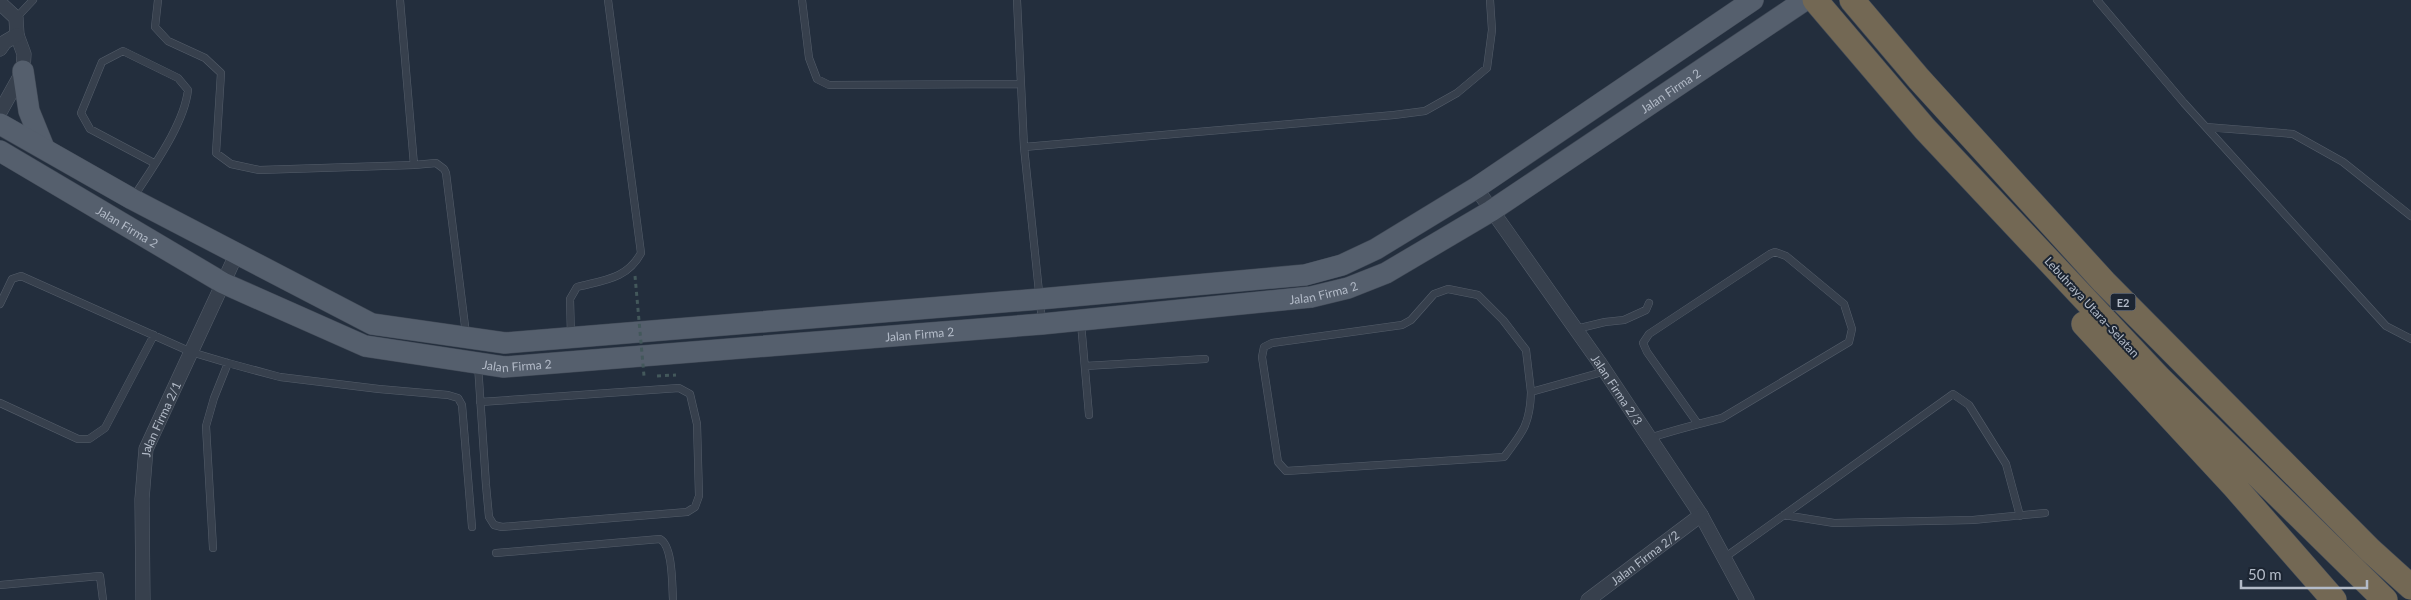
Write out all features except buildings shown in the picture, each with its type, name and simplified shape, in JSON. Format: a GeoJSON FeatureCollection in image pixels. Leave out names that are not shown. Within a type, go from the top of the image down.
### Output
{"type":"FeatureCollection","features":[{"type":"Feature","properties":{"kind":"highway","name":"Lebuhraya Utara–Selatan"},"geometry":{"type":"LineString","coordinates":[[1852,0],[1919,79],[2104,282],[2370,550],[2411,588]]}},
{"type":"Feature","properties":{"kind":"highway","name":"Lebuhraya Utara–Selatan"},"geometry":{"type":"LineString","coordinates":[[1820,7],[1924,129],[2158,378],[2385,600]]}},
{"type":"Feature","properties":{"kind":"highway"},"geometry":{"type":"LineString","coordinates":[[2029,240],[2042,279],[2234,486],[2334,600]]}},
{"type":"Feature","properties":{"kind":"main road","name":"Jalan Firma 2"},"geometry":{"type":"LineString","coordinates":[[0,124],[132,199],[372,324],[505,344],[1304,275],[1342,265],[1376,249],[1476,188],[1753,0]]}},
{"type":"Feature","properties":{"kind":"main road","name":"Jalan Firma 2"},"geometry":{"type":"LineString","coordinates":[[0,152],[223,283],[365,346],[504,366],[1042,324],[1311,297],[1348,288],[1386,272],[1491,211],[1805,0]]}},
{"type":"Feature","properties":{"kind":"main road"},"geometry":{"type":"LineString","coordinates":[[23,71],[29,111],[44,148]]}},
{"type":"Feature","properties":{"kind":"street"},"geometry":{"type":"LineString","coordinates":[[0,3],[16,18],[17,35],[24,54],[23,71],[0,112]]}},
{"type":"Feature","properties":{"kind":"street"},"geometry":{"type":"LineString","coordinates":[[0,49],[6,42],[17,35]]}},
{"type":"Feature","properties":{"kind":"street","name":"Jalan Firma 2/3"},"geometry":{"type":"LineString","coordinates":[[1476,188],[1606,371],[1701,515],[1747,600]]}},
{"type":"Feature","properties":{"kind":"street","name":"Jalan Firma 2/1"},"geometry":{"type":"LineString","coordinates":[[143,600],[142,499],[146,449],[237,253]]}},
{"type":"Feature","properties":{"kind":"street","name":"Jalan Firma 2/2"},"geometry":{"type":"LineString","coordinates":[[1588,600],[1701,515]]}},
{"type":"Feature","properties":{"kind":"lane"},"geometry":{"type":"LineString","coordinates":[[16,18],[33,0]]}},
{"type":"Feature","properties":{"kind":"lane"},"geometry":{"type":"LineString","coordinates":[[158,0],[155,27],[168,41],[205,58],[221,73],[216,153],[231,164],[259,170],[436,163],[444,168],[466,337]]}},
{"type":"Feature","properties":{"kind":"lane"},"geometry":{"type":"LineString","coordinates":[[400,0],[414,165]]}},
{"type":"Feature","properties":{"kind":"lane"},"geometry":{"type":"LineString","coordinates":[[571,338],[570,299],[577,287],[615,277],[628,271],[634,265],[641,252],[608,0]]}},
{"type":"Feature","properties":{"kind":"lane"},"geometry":{"type":"LineString","coordinates":[[802,0],[809,58],[817,79],[829,85],[1021,84]]}},
{"type":"Feature","properties":{"kind":"lane"},"geometry":{"type":"LineString","coordinates":[[1018,0],[1024,147],[1042,324]]}},
{"type":"Feature","properties":{"kind":"lane"},"geometry":{"type":"LineString","coordinates":[[1024,147],[1394,116],[1425,111],[1457,93],[1487,68],[1492,30],[1490,0]]}},
{"type":"Feature","properties":{"kind":"lane"},"geometry":{"type":"LineString","coordinates":[[2097,0],[2206,127],[2386,326],[2411,339]]}},
{"type":"Feature","properties":{"kind":"lane"},"geometry":{"type":"LineString","coordinates":[[132,199],[154,163],[178,121],[187,100],[188,90],[178,78],[124,51],[102,62],[81,113],[90,129],[154,163]]}},
{"type":"Feature","properties":{"kind":"lane"},"geometry":{"type":"LineString","coordinates":[[2206,127],[2293,134],[2343,162],[2411,216]]}},
{"type":"Feature","properties":{"kind":"lane"},"geometry":{"type":"LineString","coordinates":[[1650,438],[1722,418],[1849,342],[1852,329],[1844,304],[1786,256],[1775,252],[1770,254],[1649,334],[1643,342],[1647,352],[1698,424]]}},
{"type":"Feature","properties":{"kind":"lane"},"geometry":{"type":"LineString","coordinates":[[0,304],[12,279],[21,276],[191,352],[228,363],[280,377],[448,395],[458,398],[462,405],[463,413],[472,527]]}},
{"type":"Feature","properties":{"kind":"lane"},"geometry":{"type":"LineString","coordinates":[[1448,289],[1478,295],[1503,320],[1526,350],[1531,392],[1530,414],[1523,431],[1504,457],[1286,471],[1278,462],[1262,357],[1264,347],[1272,343],[1402,325],[1411,320],[1434,294],[1448,289]]}},
{"type":"Feature","properties":{"kind":"lane"},"geometry":{"type":"LineString","coordinates":[[1576,329],[1605,322],[1624,320],[1646,310],[1649,303]]}},
{"type":"Feature","properties":{"kind":"lane"},"geometry":{"type":"LineString","coordinates":[[1080,320],[1089,415]]}},
{"type":"Feature","properties":{"kind":"lane"},"geometry":{"type":"LineString","coordinates":[[0,403],[78,438],[89,439],[105,428],[154,335]]}},
{"type":"Feature","properties":{"kind":"lane"},"geometry":{"type":"LineString","coordinates":[[1085,366],[1205,359]]}},
{"type":"Feature","properties":{"kind":"lane"},"geometry":{"type":"LineString","coordinates":[[478,362],[477,377],[489,517],[494,525],[502,527],[687,512],[695,508],[700,496],[697,424],[690,394],[679,388],[480,402]]}},
{"type":"Feature","properties":{"kind":"lane"},"geometry":{"type":"LineString","coordinates":[[213,548],[206,426],[214,398],[228,363]]}},
{"type":"Feature","properties":{"kind":"lane"},"geometry":{"type":"LineString","coordinates":[[1531,392],[1606,371]]}},
{"type":"Feature","properties":{"kind":"lane"},"geometry":{"type":"LineString","coordinates":[[1724,558],[1953,394],[1968,405],[2006,464],[2020,516]]}},
{"type":"Feature","properties":{"kind":"lane"},"geometry":{"type":"LineString","coordinates":[[1784,515],[1834,523],[1973,520],[2045,513]]}},
{"type":"Feature","properties":{"kind":"lane"},"geometry":{"type":"LineString","coordinates":[[496,553],[660,539],[669,550],[673,600]]}},
{"type":"Feature","properties":{"kind":"lane"},"geometry":{"type":"LineString","coordinates":[[0,584],[100,576],[103,600]]}},
{"type":"Feature","properties":{"kind":"path"},"geometry":{"type":"LineString","coordinates":[[635,276],[644,376]]}}]}
